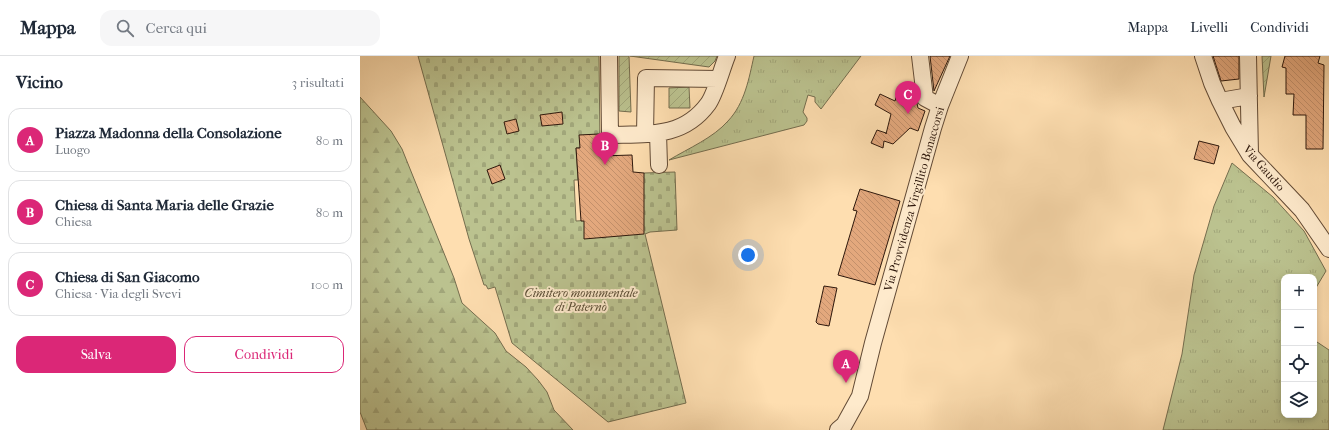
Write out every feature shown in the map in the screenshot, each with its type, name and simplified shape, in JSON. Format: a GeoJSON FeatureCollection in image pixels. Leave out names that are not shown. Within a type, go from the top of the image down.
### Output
{"type":"FeatureCollection","features":[{"type":"Feature","properties":{"kind":"street"},"geometry":{"type":"LineString","coordinates":[[609,56],[610,135],[652,134],[671,131],[689,124],[708,103],[727,56]]}},
{"type":"Feature","properties":{"kind":"street"},"geometry":{"type":"LineString","coordinates":[[920,56],[925,98],[940,106]]}},
{"type":"Feature","properties":{"kind":"street","name":"Via Provvidenza Virgillito Bonaccorsi"},"geometry":{"type":"LineString","coordinates":[[838,430],[844,425],[860,396],[873,343],[940,106],[960,56]]}},
{"type":"Feature","properties":{"kind":"street","name":"Via Gaudio"},"geometry":{"type":"LineString","coordinates":[[1203,56],[1220,101],[1233,127],[1250,155],[1302,210],[1329,250]]}},
{"type":"Feature","properties":{"kind":"street"},"geometry":{"type":"LineString","coordinates":[[1248,56],[1250,155]]}},
{"type":"Feature","properties":{"kind":"street"},"geometry":{"type":"LineString","coordinates":[[659,165],[652,134],[646,78],[718,79]]}},
{"type":"Feature","properties":{"kind":"street"},"geometry":{"type":"LineString","coordinates":[[1220,101],[1249,96]]}},
{"type":"Feature","properties":{"kind":"green space","name":"Cimitero monumentale di Paternò"},"geometry":{"type":"Polygon","coordinates":[[[418,56],[599,56],[600,147],[576,148],[578,180],[574,180],[576,221],[629,218],[644,173],[675,172],[677,230],[650,232],[645,234],[686,403],[608,422],[512,343],[495,287],[488,289],[486,285],[484,285],[469,239],[418,56]]]}},
{"type":"Feature","properties":{"kind":"green space"},"geometry":{"type":"Polygon","coordinates":[[[619,56],[629,56],[631,112],[619,111],[619,56]]]}},
{"type":"Feature","properties":{"kind":"green space"},"geometry":{"type":"Polygon","coordinates":[[[630,56],[717,56],[715,61],[709,67],[630,56]]]}},
{"type":"Feature","properties":{"kind":"green space"},"geometry":{"type":"Polygon","coordinates":[[[754,56],[861,56],[821,109],[815,102],[815,97],[808,95],[803,112],[807,118],[804,125],[669,160],[715,133],[734,114],[746,90],[754,56]]]}},
{"type":"Feature","properties":{"kind":"green space"},"geometry":{"type":"Polygon","coordinates":[[[1262,56],[1271,56],[1264,97],[1262,56]]]}},
{"type":"Feature","properties":{"kind":"green space"},"geometry":{"type":"Polygon","coordinates":[[[689,87],[690,108],[669,108],[669,88],[689,87]]]}},
{"type":"Feature","properties":{"kind":"green space"},"geometry":{"type":"Polygon","coordinates":[[[360,97],[391,131],[402,149],[454,278],[462,303],[495,333],[506,351],[526,367],[538,380],[547,392],[554,410],[573,430],[367,430],[360,412],[360,97]]]}},
{"type":"Feature","properties":{"kind":"green space"},"geometry":{"type":"Polygon","coordinates":[[[1232,163],[1273,197],[1304,231],[1326,271],[1317,286],[1317,274],[1281,274],[1281,418],[1317,418],[1317,342],[1329,350],[1329,430],[1163,430],[1182,354],[1194,275],[1214,206],[1232,163]]]}},
{"type":"Feature","properties":{"kind":"building"},"geometry":{"type":"Polygon","coordinates":[[[930,56],[950,56],[934,91],[930,56]]]}},
{"type":"Feature","properties":{"kind":"building"},"geometry":{"type":"Polygon","coordinates":[[[1213,56],[1239,56],[1239,79],[1221,81],[1213,56]]]}},
{"type":"Feature","properties":{"kind":"building"},"geometry":{"type":"Polygon","coordinates":[[[1285,56],[1320,56],[1318,63],[1324,65],[1323,149],[1306,149],[1306,115],[1293,115],[1294,94],[1286,94],[1286,68],[1282,67],[1285,56]]]}},
{"type":"Feature","properties":{"kind":"building"},"geometry":{"type":"Polygon","coordinates":[[[880,94],[895,101],[897,94],[916,99],[918,108],[925,111],[918,131],[910,128],[893,144],[884,141],[883,148],[871,143],[877,130],[886,134],[891,114],[875,105],[880,94]]]}},
{"type":"Feature","properties":{"kind":"building"},"geometry":{"type":"Polygon","coordinates":[[[562,112],[563,124],[542,126],[540,115],[562,112]]]}},
{"type":"Feature","properties":{"kind":"building"},"geometry":{"type":"Polygon","coordinates":[[[516,119],[519,131],[507,134],[504,122],[516,119]]]}},
{"type":"Feature","properties":{"kind":"building"},"geometry":{"type":"Polygon","coordinates":[[[599,134],[600,156],[632,155],[633,172],[644,173],[644,234],[584,239],[584,221],[581,221],[576,148],[580,148],[579,135],[599,134]]]}},
{"type":"Feature","properties":{"kind":"building"},"geometry":{"type":"Polygon","coordinates":[[[1199,141],[1219,146],[1214,164],[1194,159],[1199,141]]]}},
{"type":"Feature","properties":{"kind":"building"},"geometry":{"type":"Polygon","coordinates":[[[500,165],[505,179],[492,184],[487,170],[500,165]]]}},
{"type":"Feature","properties":{"kind":"building"},"geometry":{"type":"Polygon","coordinates":[[[860,189],[900,201],[875,285],[838,275],[857,211],[853,210],[860,189]]]}},
{"type":"Feature","properties":{"kind":"building"},"geometry":{"type":"Polygon","coordinates":[[[824,286],[837,288],[829,326],[818,324],[816,322],[824,286]]]}},
{"type":"Feature","properties":{"kind":"place","name":"Chiesa di San Giacomo"},"geometry":{"type":"Point","coordinates":[908,114]}},
{"type":"Feature","properties":{"kind":"place","name":"Chiesa di Santa Maria delle Grazie"},"geometry":{"type":"Point","coordinates":[605,165]}},
{"type":"Feature","properties":{"kind":"place","name":"Piazza Madonna della Consolazione"},"geometry":{"type":"Point","coordinates":[846,383]}}]}
